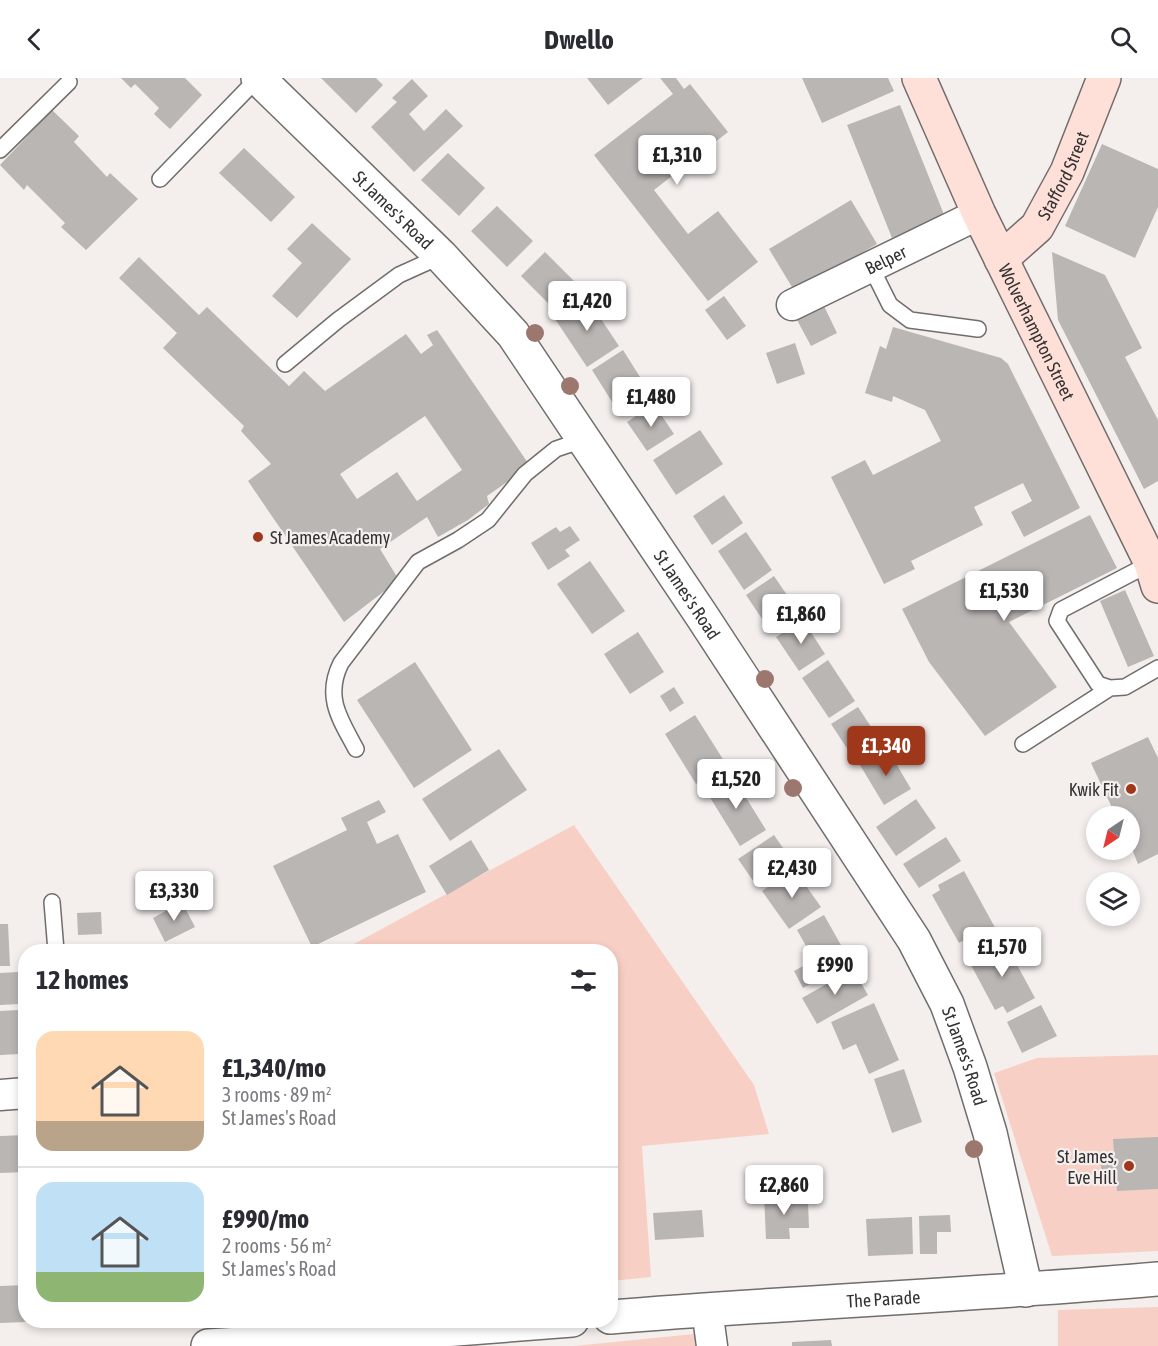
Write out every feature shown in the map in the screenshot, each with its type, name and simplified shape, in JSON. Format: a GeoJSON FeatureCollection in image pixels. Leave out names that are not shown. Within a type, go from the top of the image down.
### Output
{"type":"FeatureCollection","features":[{"type":"Feature","properties":{"kind":"main road","name":"Wolverhampton Street"},"geometry":{"type":"LineString","coordinates":[[919,78],[979,214],[1155,578]]}},
{"type":"Feature","properties":{"kind":"main road","name":"Stafford Street"},"geometry":{"type":"LineString","coordinates":[[1001,259],[1037,226],[1067,172],[1104,78]]}},
{"type":"Feature","properties":{"kind":"street","name":"St James's Road"},"geometry":{"type":"LineString","coordinates":[[258,78],[441,256],[513,334],[702,616],[914,940],[947,1004],[970,1067],[990,1133],[1026,1290]]}},
{"type":"Feature","properties":{"kind":"street","name":"Belper"},"geometry":{"type":"LineString","coordinates":[[792,305],[979,214]]}},
{"type":"Feature","properties":{"kind":"street"},"geometry":{"type":"LineString","coordinates":[[0,1095],[18,1094]]}},
{"type":"Feature","properties":{"kind":"street","name":"The Parade"},"geometry":{"type":"LineString","coordinates":[[618,1316],[1026,1290],[1158,1279]]}},
{"type":"Feature","properties":{"kind":"street"},"geometry":{"type":"LineString","coordinates":[[706,1309],[712,1346]]}},
{"type":"Feature","properties":{"kind":"street"},"geometry":{"type":"LineString","coordinates":[[208,1346],[378,1341],[498,1328]]}},
{"type":"Feature","properties":{"kind":"lane"},"geometry":{"type":"LineString","coordinates":[[160,179],[258,78]]}},
{"type":"Feature","properties":{"kind":"lane"},"geometry":{"type":"LineString","coordinates":[[0,150],[69,82]]}},
{"type":"Feature","properties":{"kind":"lane"},"geometry":{"type":"LineString","coordinates":[[285,364],[338,320],[399,276],[441,256]]}},
{"type":"Feature","properties":{"kind":"lane"},"geometry":{"type":"LineString","coordinates":[[871,267],[890,305],[910,320],[978,329]]}},
{"type":"Feature","properties":{"kind":"lane"},"geometry":{"type":"LineString","coordinates":[[356,749],[338,714],[333,694],[337,673],[342,663],[418,562],[488,520],[525,474],[556,449],[584,440]]}},
{"type":"Feature","properties":{"kind":"lane"},"geometry":{"type":"LineString","coordinates":[[1155,578],[1060,610],[1057,621],[1098,684],[1110,688],[1125,687],[1158,668]]}},
{"type":"Feature","properties":{"kind":"lane"},"geometry":{"type":"LineString","coordinates":[[1023,744],[1110,688]]}},
{"type":"Feature","properties":{"kind":"lane"},"geometry":{"type":"LineString","coordinates":[[52,902],[55,944]]}},
{"type":"Feature","properties":{"kind":"shaded area"},"geometry":{"type":"Polygon","coordinates":[[[574,825],[754,1085],[769,1134],[642,1146],[651,1277],[618,1280],[618,944],[354,944],[574,825]]]}},
{"type":"Feature","properties":{"kind":"shaded area"},"geometry":{"type":"Polygon","coordinates":[[[1158,1055],[1158,1251],[1052,1256],[994,1073],[1037,1058],[1158,1055]]]}},
{"type":"Feature","properties":{"kind":"shaded area"},"geometry":{"type":"Polygon","coordinates":[[[1158,1307],[1158,1346],[1058,1346],[1058,1310],[1158,1307]]]}},
{"type":"Feature","properties":{"kind":"shaded area"},"geometry":{"type":"Polygon","coordinates":[[[694,1334],[695,1346],[574,1346],[694,1334]]]}},
{"type":"Feature","properties":{"kind":"building"},"geometry":{"type":"Polygon","coordinates":[[[121,78],[185,78],[202,95],[170,129],[154,114],[159,108],[135,84],[131,88],[121,78]]]}},
{"type":"Feature","properties":{"kind":"building"},"geometry":{"type":"Polygon","coordinates":[[[321,78],[376,78],[383,85],[356,113],[321,78]]]}},
{"type":"Feature","properties":{"kind":"building"},"geometry":{"type":"Polygon","coordinates":[[[587,78],[643,78],[608,105],[587,78]]]}},
{"type":"Feature","properties":{"kind":"building"},"geometry":{"type":"Polygon","coordinates":[[[660,78],[676,78],[684,89],[690,84],[728,132],[654,190],[688,234],[718,211],[758,262],[708,301],[594,155],[673,94],[660,78]]]}},
{"type":"Feature","properties":{"kind":"building"},"geometry":{"type":"Polygon","coordinates":[[[802,78],[888,78],[894,91],[822,123],[802,78]]]}},
{"type":"Feature","properties":{"kind":"building"},"geometry":{"type":"Polygon","coordinates":[[[412,79],[428,96],[409,114],[424,131],[446,109],[463,126],[414,172],[371,127],[397,102],[392,98],[412,79]]]}},
{"type":"Feature","properties":{"kind":"building"},"geometry":{"type":"Polygon","coordinates":[[[900,105],[945,217],[892,238],[847,125],[900,105]]]}},
{"type":"Feature","properties":{"kind":"building"},"geometry":{"type":"Polygon","coordinates":[[[52,110],[79,136],[74,142],[107,177],[110,173],[138,199],[86,250],[61,227],[65,223],[27,185],[24,190],[0,165],[52,110]]]}},
{"type":"Feature","properties":{"kind":"building"},"geometry":{"type":"Polygon","coordinates":[[[1102,144],[1158,169],[1158,207],[1135,258],[1065,226],[1102,144]]]}},
{"type":"Feature","properties":{"kind":"building"},"geometry":{"type":"Polygon","coordinates":[[[244,148],[295,197],[271,222],[219,173],[244,148]]]}},
{"type":"Feature","properties":{"kind":"building"},"geometry":{"type":"Polygon","coordinates":[[[448,153],[485,188],[459,216],[421,180],[448,153]]]}},
{"type":"Feature","properties":{"kind":"building"},"geometry":{"type":"Polygon","coordinates":[[[851,200],[877,244],[795,292],[769,249],[851,200]]]}},
{"type":"Feature","properties":{"kind":"building"},"geometry":{"type":"Polygon","coordinates":[[[497,206],[533,241],[507,267],[471,231],[497,206]]]}},
{"type":"Feature","properties":{"kind":"building"},"geometry":{"type":"Polygon","coordinates":[[[312,223],[351,259],[297,318],[272,296],[302,263],[287,249],[312,223]]]}},
{"type":"Feature","properties":{"kind":"building"},"geometry":{"type":"Polygon","coordinates":[[[545,252],[582,289],[558,313],[521,276],[545,252]]]}},
{"type":"Feature","properties":{"kind":"building"},"geometry":{"type":"Polygon","coordinates":[[[1052,252],[1105,275],[1142,348],[1125,357],[1158,420],[1158,481],[1144,489],[1058,320],[1052,252]]]}},
{"type":"Feature","properties":{"kind":"building"},"geometry":{"type":"Polygon","coordinates":[[[139,257],[199,315],[207,307],[289,386],[304,371],[325,391],[406,334],[421,354],[433,345],[427,335],[437,330],[530,466],[487,496],[489,504],[468,520],[438,537],[427,517],[380,549],[399,580],[344,622],[248,481],[271,464],[241,431],[244,426],[163,348],[177,333],[119,278],[139,257]],[[425,416],[340,474],[357,499],[397,472],[417,501],[462,470],[425,416]]]}},
{"type":"Feature","properties":{"kind":"building"},"geometry":{"type":"Polygon","coordinates":[[[724,296],[746,326],[727,340],[705,310],[724,296]]]}},
{"type":"Feature","properties":{"kind":"building"},"geometry":{"type":"Polygon","coordinates":[[[587,298],[619,346],[587,367],[555,319],[587,298]]]}},
{"type":"Feature","properties":{"kind":"building"},"geometry":{"type":"Polygon","coordinates":[[[823,304],[837,333],[811,346],[796,318],[823,304]]]}},
{"type":"Feature","properties":{"kind":"building"},"geometry":{"type":"Polygon","coordinates":[[[893,327],[1001,358],[1008,364],[1080,508],[1024,537],[1011,512],[1032,501],[1023,483],[974,507],[983,525],[911,561],[915,569],[884,584],[831,477],[865,460],[873,475],[941,441],[925,410],[893,396],[892,402],[865,393],[880,346],[886,349],[893,327]]]}},
{"type":"Feature","properties":{"kind":"building"},"geometry":{"type":"Polygon","coordinates":[[[795,343],[805,374],[777,384],[766,353],[795,343]]]}},
{"type":"Feature","properties":{"kind":"building"},"geometry":{"type":"Polygon","coordinates":[[[623,350],[652,396],[621,416],[592,370],[623,350]]]}},
{"type":"Feature","properties":{"kind":"building"},"geometry":{"type":"Polygon","coordinates":[[[654,404],[674,434],[647,451],[627,422],[654,404]]]}},
{"type":"Feature","properties":{"kind":"building"},"geometry":{"type":"Polygon","coordinates":[[[700,430],[723,464],[676,495],[653,460],[700,430]]]}},
{"type":"Feature","properties":{"kind":"building"},"geometry":{"type":"Polygon","coordinates":[[[724,495],[743,523],[712,545],[693,516],[724,495]]]}},
{"type":"Feature","properties":{"kind":"building"},"geometry":{"type":"Polygon","coordinates":[[[1090,515],[1117,568],[1009,622],[1057,687],[985,736],[929,662],[902,609],[1090,515]]]}},
{"type":"Feature","properties":{"kind":"building"},"geometry":{"type":"Polygon","coordinates":[[[570,526],[580,540],[565,550],[570,556],[548,570],[531,543],[556,527],[560,532],[570,526]]]}},
{"type":"Feature","properties":{"kind":"building"},"geometry":{"type":"Polygon","coordinates":[[[746,532],[772,570],[744,590],[718,551],[746,532]]]}},
{"type":"Feature","properties":{"kind":"building"},"geometry":{"type":"Polygon","coordinates":[[[590,561],[625,611],[592,634],[557,584],[590,561]]]}},
{"type":"Feature","properties":{"kind":"building"},"geometry":{"type":"Polygon","coordinates":[[[774,576],[800,614],[771,632],[746,595],[774,576]]]}},
{"type":"Feature","properties":{"kind":"building"},"geometry":{"type":"Polygon","coordinates":[[[1125,590],[1154,656],[1128,667],[1100,601],[1125,590]]]}},
{"type":"Feature","properties":{"kind":"building"},"geometry":{"type":"Polygon","coordinates":[[[803,620],[825,654],[799,671],[776,637],[803,620]]]}},
{"type":"Feature","properties":{"kind":"building"},"geometry":{"type":"Polygon","coordinates":[[[638,632],[664,672],[630,694],[604,654],[638,632]]]}},
{"type":"Feature","properties":{"kind":"building"},"geometry":{"type":"Polygon","coordinates":[[[828,660],[855,701],[829,718],[802,678],[828,660]]]}},
{"type":"Feature","properties":{"kind":"building"},"geometry":{"type":"Polygon","coordinates":[[[415,662],[472,750],[414,788],[357,700],[415,662]]]}},
{"type":"Feature","properties":{"kind":"building"},"geometry":{"type":"Polygon","coordinates":[[[674,687],[684,703],[670,712],[660,696],[674,687]]]}},
{"type":"Feature","properties":{"kind":"building"},"geometry":{"type":"Polygon","coordinates":[[[858,707],[883,745],[856,762],[831,724],[858,707]]]}},
{"type":"Feature","properties":{"kind":"building"},"geometry":{"type":"Polygon","coordinates":[[[695,715],[726,764],[696,784],[665,734],[695,715]]]}},
{"type":"Feature","properties":{"kind":"building","name":"Kwik Fit"},"geometry":{"type":"Polygon","coordinates":[[[1148,737],[1158,758],[1158,854],[1138,864],[1136,860],[1140,860],[1140,806],[1111,806],[1091,763],[1148,737]]]}},
{"type":"Feature","properties":{"kind":"building"},"geometry":{"type":"Polygon","coordinates":[[[887,748],[911,789],[884,805],[860,765],[887,748]]]}},
{"type":"Feature","properties":{"kind":"building"},"geometry":{"type":"Polygon","coordinates":[[[499,749],[527,790],[450,841],[422,799],[499,749]]]}},
{"type":"Feature","properties":{"kind":"building"},"geometry":{"type":"Polygon","coordinates":[[[732,775],[766,830],[740,846],[706,791],[732,775]]]}},
{"type":"Feature","properties":{"kind":"building"},"geometry":{"type":"Polygon","coordinates":[[[916,799],[936,828],[896,856],[876,827],[916,799]]]}},
{"type":"Feature","properties":{"kind":"building"},"geometry":{"type":"Polygon","coordinates":[[[379,800],[386,812],[367,822],[377,844],[398,834],[426,892],[318,944],[311,944],[273,866],[347,830],[341,818],[379,800]]]}},
{"type":"Feature","properties":{"kind":"building"},"geometry":{"type":"Polygon","coordinates":[[[774,835],[792,861],[756,885],[738,859],[774,835]]]}},
{"type":"Feature","properties":{"kind":"building"},"geometry":{"type":"Polygon","coordinates":[[[946,837],[961,861],[919,888],[903,864],[946,837]]]}},
{"type":"Feature","properties":{"kind":"building"},"geometry":{"type":"Polygon","coordinates":[[[471,840],[489,870],[447,895],[429,866],[471,840]]]}},
{"type":"Feature","properties":{"kind":"building"},"geometry":{"type":"Polygon","coordinates":[[[794,869],[821,907],[789,929],[762,891],[794,869]]]}},
{"type":"Feature","properties":{"kind":"building"},"geometry":{"type":"Polygon","coordinates":[[[964,871],[998,933],[973,947],[968,938],[959,943],[932,895],[940,890],[938,885],[964,871]]]}},
{"type":"Feature","properties":{"kind":"building"},"geometry":{"type":"Polygon","coordinates":[[[182,902],[195,927],[165,942],[153,918],[182,902]]]}},
{"type":"Feature","properties":{"kind":"building"},"geometry":{"type":"Polygon","coordinates":[[[101,912],[102,934],[78,935],[77,913],[101,912]]]}},
{"type":"Feature","properties":{"kind":"building"},"geometry":{"type":"Polygon","coordinates":[[[824,915],[850,961],[803,988],[794,971],[814,960],[797,930],[824,915]]]}},
{"type":"Feature","properties":{"kind":"building"},"geometry":{"type":"Polygon","coordinates":[[[0,924],[8,924],[10,966],[0,966],[0,924]]]}},
{"type":"Feature","properties":{"kind":"building"},"geometry":{"type":"Polygon","coordinates":[[[1003,939],[1035,998],[1007,1013],[1003,1006],[995,1010],[971,965],[982,958],[979,952],[1003,939]]]}},
{"type":"Feature","properties":{"kind":"building"},"geometry":{"type":"Polygon","coordinates":[[[853,969],[868,995],[817,1024],[802,998],[853,969]]]}},
{"type":"Feature","properties":{"kind":"building"},"geometry":{"type":"Polygon","coordinates":[[[18,972],[18,1004],[0,1005],[0,973],[18,972]]]}},
{"type":"Feature","properties":{"kind":"building"},"geometry":{"type":"Polygon","coordinates":[[[874,1003],[899,1060],[869,1074],[856,1044],[843,1050],[831,1022],[874,1003]]]}},
{"type":"Feature","properties":{"kind":"building"},"geometry":{"type":"Polygon","coordinates":[[[1041,1005],[1057,1036],[1022,1053],[1007,1022],[1041,1005]]]}},
{"type":"Feature","properties":{"kind":"building"},"geometry":{"type":"Polygon","coordinates":[[[18,1010],[18,1054],[0,1055],[0,1011],[18,1010]]]}},
{"type":"Feature","properties":{"kind":"building"},"geometry":{"type":"Polygon","coordinates":[[[904,1069],[922,1122],[892,1133],[874,1079],[904,1069]]]}},
{"type":"Feature","properties":{"kind":"building"},"geometry":{"type":"Polygon","coordinates":[[[18,1135],[18,1172],[0,1173],[0,1136],[18,1135]]]}},
{"type":"Feature","properties":{"kind":"building","name":"St James, Eve Hill"},"geometry":{"type":"Polygon","coordinates":[[[1158,1137],[1158,1189],[1117,1191],[1116,1178],[1102,1179],[1100,1154],[1114,1153],[1113,1139],[1158,1137]]]}},
{"type":"Feature","properties":{"kind":"building"},"geometry":{"type":"Polygon","coordinates":[[[793,1194],[794,1203],[808,1202],[809,1228],[789,1228],[790,1239],[766,1239],[764,1195],[793,1194]]]}},
{"type":"Feature","properties":{"kind":"building"},"geometry":{"type":"Polygon","coordinates":[[[702,1210],[704,1237],[655,1240],[653,1213],[702,1210]]]}},
{"type":"Feature","properties":{"kind":"building"},"geometry":{"type":"Polygon","coordinates":[[[950,1215],[951,1232],[937,1232],[937,1254],[920,1254],[919,1216],[950,1215]]]}},
{"type":"Feature","properties":{"kind":"building"},"geometry":{"type":"Polygon","coordinates":[[[912,1217],[913,1254],[868,1256],[866,1219],[912,1217]]]}},
{"type":"Feature","properties":{"kind":"building"},"geometry":{"type":"Polygon","coordinates":[[[18,1285],[18,1322],[0,1323],[0,1286],[18,1285]]]}},
{"type":"Feature","properties":{"kind":"building"},"geometry":{"type":"Polygon","coordinates":[[[831,1340],[832,1346],[792,1346],[792,1342],[831,1340]]]}},
{"type":"Feature","properties":{"kind":"place","name":"St James Academy"},"geometry":{"type":"Point","coordinates":[258,537]}},
{"type":"Feature","properties":{"kind":"place","name":"Kwik Fit"},"geometry":{"type":"Point","coordinates":[1131,789]}},
{"type":"Feature","properties":{"kind":"place","name":"St James, Eve Hill"},"geometry":{"type":"Point","coordinates":[1129,1166]}}]}
